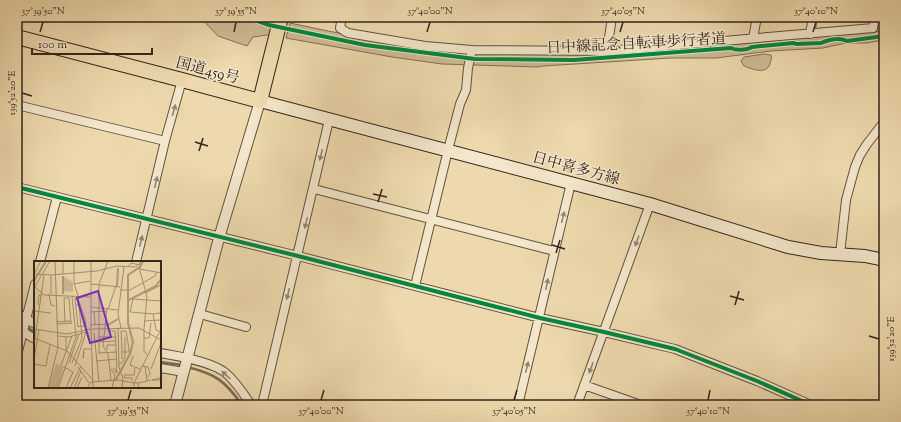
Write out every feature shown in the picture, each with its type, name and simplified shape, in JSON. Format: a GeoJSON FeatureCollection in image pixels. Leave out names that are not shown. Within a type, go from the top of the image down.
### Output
{"type":"FeatureCollection","features":[{"type":"Feature","properties":{"kind":"highway"},"geometry":{"type":"LineString","coordinates":[[260,102],[281,17]]}},
{"type":"Feature","properties":{"kind":"highway","name":"国道459号"},"geometry":{"type":"LineString","coordinates":[[18,40],[182,80],[260,102]]}},
{"type":"Feature","properties":{"kind":"main road","name":"日中喜多方線"},"geometry":{"type":"LineString","coordinates":[[260,102],[650,204],[788,247],[822,253],[865,256],[884,260]]}},
{"type":"Feature","properties":{"kind":"street"},"geometry":{"type":"LineString","coordinates":[[342,17],[340,28],[348,33],[425,46],[472,50],[607,51],[873,28],[875,17]]}},
{"type":"Feature","properties":{"kind":"street"},"geometry":{"type":"LineString","coordinates":[[607,51],[612,17]]}},
{"type":"Feature","properties":{"kind":"street"},"geometry":{"type":"LineString","coordinates":[[753,38],[757,17]]}},
{"type":"Feature","properties":{"kind":"street"},"geometry":{"type":"LineString","coordinates":[[810,34],[813,17]]}},
{"type":"Feature","properties":{"kind":"street"},"geometry":{"type":"LineString","coordinates":[[415,286],[448,150],[460,104],[466,90],[468,68],[472,50]]}},
{"type":"Feature","properties":{"kind":"street"},"geometry":{"type":"LineString","coordinates":[[136,261],[165,141],[182,80]]}},
{"type":"Feature","properties":{"kind":"street"},"geometry":{"type":"LineString","coordinates":[[175,405],[189,358],[219,238],[260,102]]}},
{"type":"Feature","properties":{"kind":"street"},"geometry":{"type":"LineString","coordinates":[[17,104],[165,141]]}},
{"type":"Feature","properties":{"kind":"street"},"geometry":{"type":"LineString","coordinates":[[262,405],[329,120]]}},
{"type":"Feature","properties":{"kind":"street"},"geometry":{"type":"LineString","coordinates":[[840,254],[846,200],[855,167],[867,144],[884,122]]}},
{"type":"Feature","properties":{"kind":"street"},"geometry":{"type":"LineString","coordinates":[[518,405],[571,183]]}},
{"type":"Feature","properties":{"kind":"street"},"geometry":{"type":"LineString","coordinates":[[17,187],[219,238],[298,256],[540,318],[675,349],[757,381],[811,405]]}},
{"type":"Feature","properties":{"kind":"street"},"geometry":{"type":"LineString","coordinates":[[314,189],[554,251]]}},
{"type":"Feature","properties":{"kind":"street"},"geometry":{"type":"LineString","coordinates":[[40,261],[57,197]]}},
{"type":"Feature","properties":{"kind":"street"},"geometry":{"type":"LineString","coordinates":[[577,405],[650,204]]}},
{"type":"Feature","properties":{"kind":"street"},"geometry":{"type":"LineString","coordinates":[[17,355],[34,288]]}},
{"type":"Feature","properties":{"kind":"street"},"geometry":{"type":"LineString","coordinates":[[17,313],[34,323]]}},
{"type":"Feature","properties":{"kind":"street"},"geometry":{"type":"LineString","coordinates":[[200,314],[246,327]]}},
{"type":"Feature","properties":{"kind":"street"},"geometry":{"type":"LineString","coordinates":[[23,332],[34,338]]}},
{"type":"Feature","properties":{"kind":"street"},"geometry":{"type":"LineString","coordinates":[[161,353],[189,358],[224,372],[245,395],[251,405]]}},
{"type":"Feature","properties":{"kind":"street"},"geometry":{"type":"LineString","coordinates":[[161,368],[184,372]]}},
{"type":"Feature","properties":{"kind":"street"},"geometry":{"type":"LineString","coordinates":[[584,385],[641,405]]}},
{"type":"Feature","properties":{"kind":"shaded area"},"geometry":{"type":"Polygon","coordinates":[[[200,17],[273,17],[278,19],[274,34],[253,37],[247,46],[218,36],[200,17]]]}},
{"type":"Feature","properties":{"kind":"shaded area"},"geometry":{"type":"Polygon","coordinates":[[[290,23],[409,46],[589,53],[884,31],[884,40],[866,43],[846,43],[823,48],[771,51],[716,58],[671,58],[538,67],[442,64],[392,57],[286,38],[290,23]]]}},
{"type":"Feature","properties":{"kind":"shaded area"},"geometry":{"type":"Polygon","coordinates":[[[764,54],[771,55],[771,57],[768,67],[762,70],[744,66],[741,61],[744,57],[764,54]]]}},
{"type":"Feature","properties":{"kind":"waterway"},"geometry":{"type":"LineString","coordinates":[[17,319],[34,332]]}},
{"type":"Feature","properties":{"kind":"waterway"},"geometry":{"type":"LineString","coordinates":[[161,362],[182,365]]}},
{"type":"Feature","properties":{"kind":"waterway"},"geometry":{"type":"LineString","coordinates":[[187,367],[213,376],[225,384],[242,405]]}},
{"type":"Feature","properties":{"kind":"cycle path","name":"日中線記念自転車歩行者道"},"geometry":{"type":"LineString","coordinates":[[246,17],[269,25],[365,45],[475,59],[574,60],[731,48],[742,50],[752,47],[794,43],[821,43],[837,39],[847,41],[884,36]]}},
{"type":"Feature","properties":{"kind":"cycle path"},"geometry":{"type":"LineString","coordinates":[[17,187],[298,256],[540,318],[675,349],[757,381],[811,405]]}}]}
